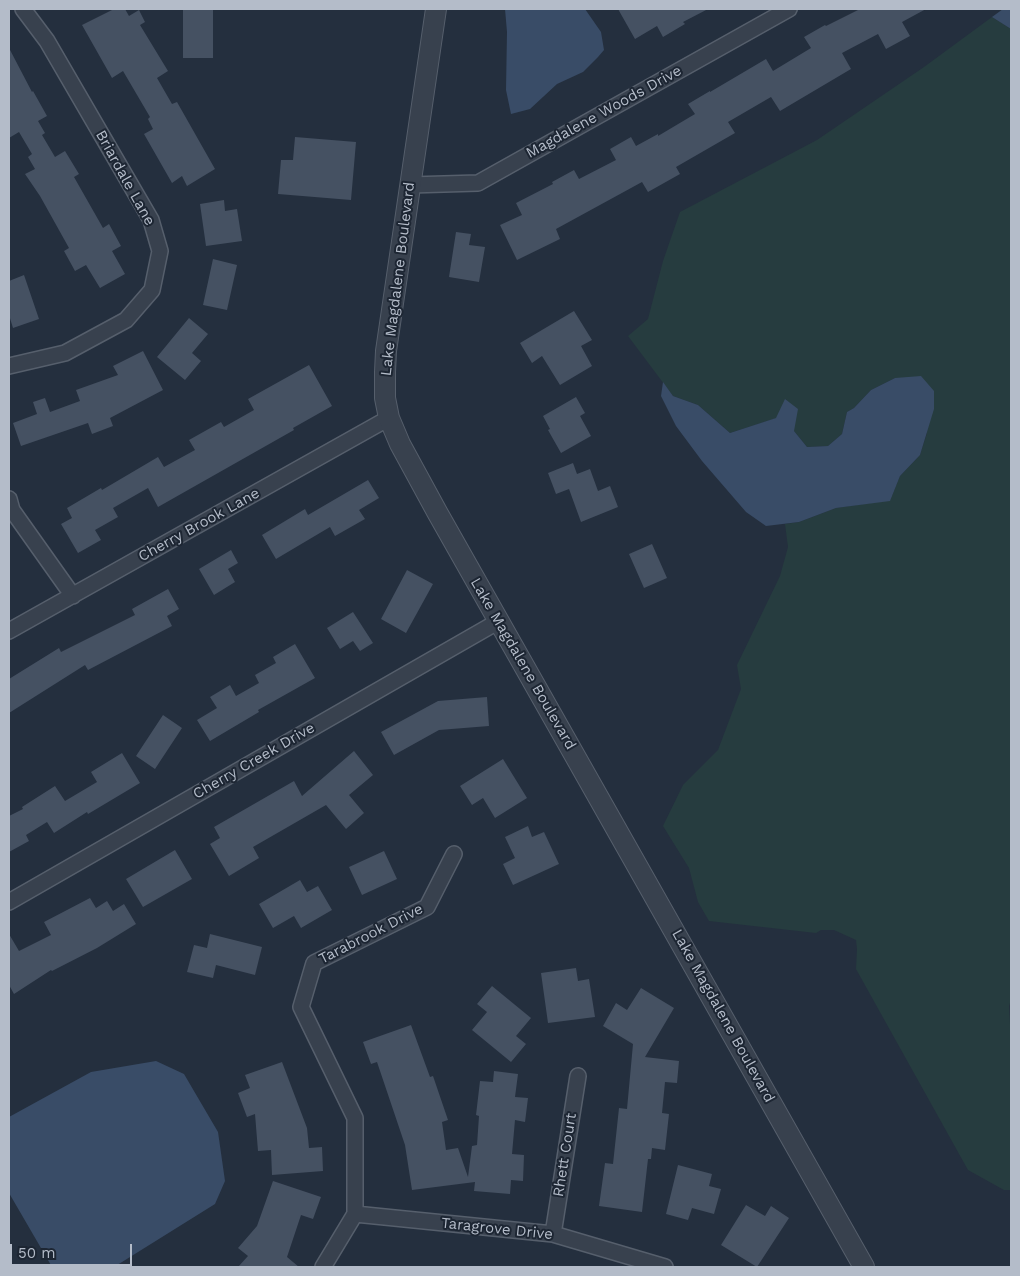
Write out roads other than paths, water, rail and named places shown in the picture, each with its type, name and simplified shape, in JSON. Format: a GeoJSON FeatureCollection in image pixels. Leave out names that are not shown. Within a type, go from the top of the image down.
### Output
{"type":"FeatureCollection","features":[{"type":"Feature","properties":{"kind":"street","name":"Briardale Lane"},"geometry":{"type":"LineString","coordinates":[[9,366],[65,353],[126,320],[152,290],[160,251],[151,220],[47,41],[23,9]]}},
{"type":"Feature","properties":{"kind":"street","name":"Lake Magdalene Boulevard"},"geometry":{"type":"LineString","coordinates":[[436,9],[386,351],[385,398],[388,418],[437,512],[858,1265]]}},
{"type":"Feature","properties":{"kind":"street","name":"Magdalene Woods Drive"},"geometry":{"type":"LineString","coordinates":[[410,185],[478,183],[789,9]]}},
{"type":"Feature","properties":{"kind":"street","name":"Cherry Brook Lane"},"geometry":{"type":"LineString","coordinates":[[9,631],[388,418]]}},
{"type":"Feature","properties":{"kind":"street"},"geometry":{"type":"LineString","coordinates":[[9,499],[12,510],[73,596]]}},
{"type":"Feature","properties":{"kind":"street","name":"Cherry Creek Drive"},"geometry":{"type":"LineString","coordinates":[[9,902],[499,621]]}},
{"type":"Feature","properties":{"kind":"street","name":"Tarabrook Drive"},"geometry":{"type":"LineString","coordinates":[[355,1214],[355,1118],[301,1007],[314,963],[427,907],[454,854]]}},
{"type":"Feature","properties":{"kind":"street","name":"Rhett Court"},"geometry":{"type":"LineString","coordinates":[[553,1234],[578,1076]]}},
{"type":"Feature","properties":{"kind":"street"},"geometry":{"type":"LineString","coordinates":[[323,1267],[355,1214]]}},
{"type":"Feature","properties":{"kind":"street","name":"Taragrove Drive"},"geometry":{"type":"LineString","coordinates":[[355,1214],[553,1234],[666,1267]]}},
{"type":"Feature","properties":{"kind":"water"},"geometry":{"type":"Polygon","coordinates":[[[505,9],[585,9],[601,32],[604,50],[583,72],[557,84],[530,109],[511,114],[506,90],[507,32],[505,9]]]}},
{"type":"Feature","properties":{"kind":"water"},"geometry":{"type":"Polygon","coordinates":[[[1003,9],[1011,9],[1011,29],[992,17],[1003,9]]]}},
{"type":"Feature","properties":{"kind":"water"},"geometry":{"type":"Polygon","coordinates":[[[921,376],[934,391],[934,409],[920,455],[900,476],[890,501],[836,508],[799,522],[766,526],[746,512],[702,461],[676,426],[661,396],[663,382],[673,396],[698,405],[730,433],[776,418],[785,399],[798,409],[794,431],[807,447],[828,446],[842,434],[847,412],[854,408],[871,390],[895,378],[921,376]]]}},
{"type":"Feature","properties":{"kind":"water"},"geometry":{"type":"Polygon","coordinates":[[[156,1061],[184,1074],[218,1132],[225,1181],[215,1204],[114,1267],[52,1267],[9,1193],[9,1117],[91,1072],[156,1061]]]}}]}
